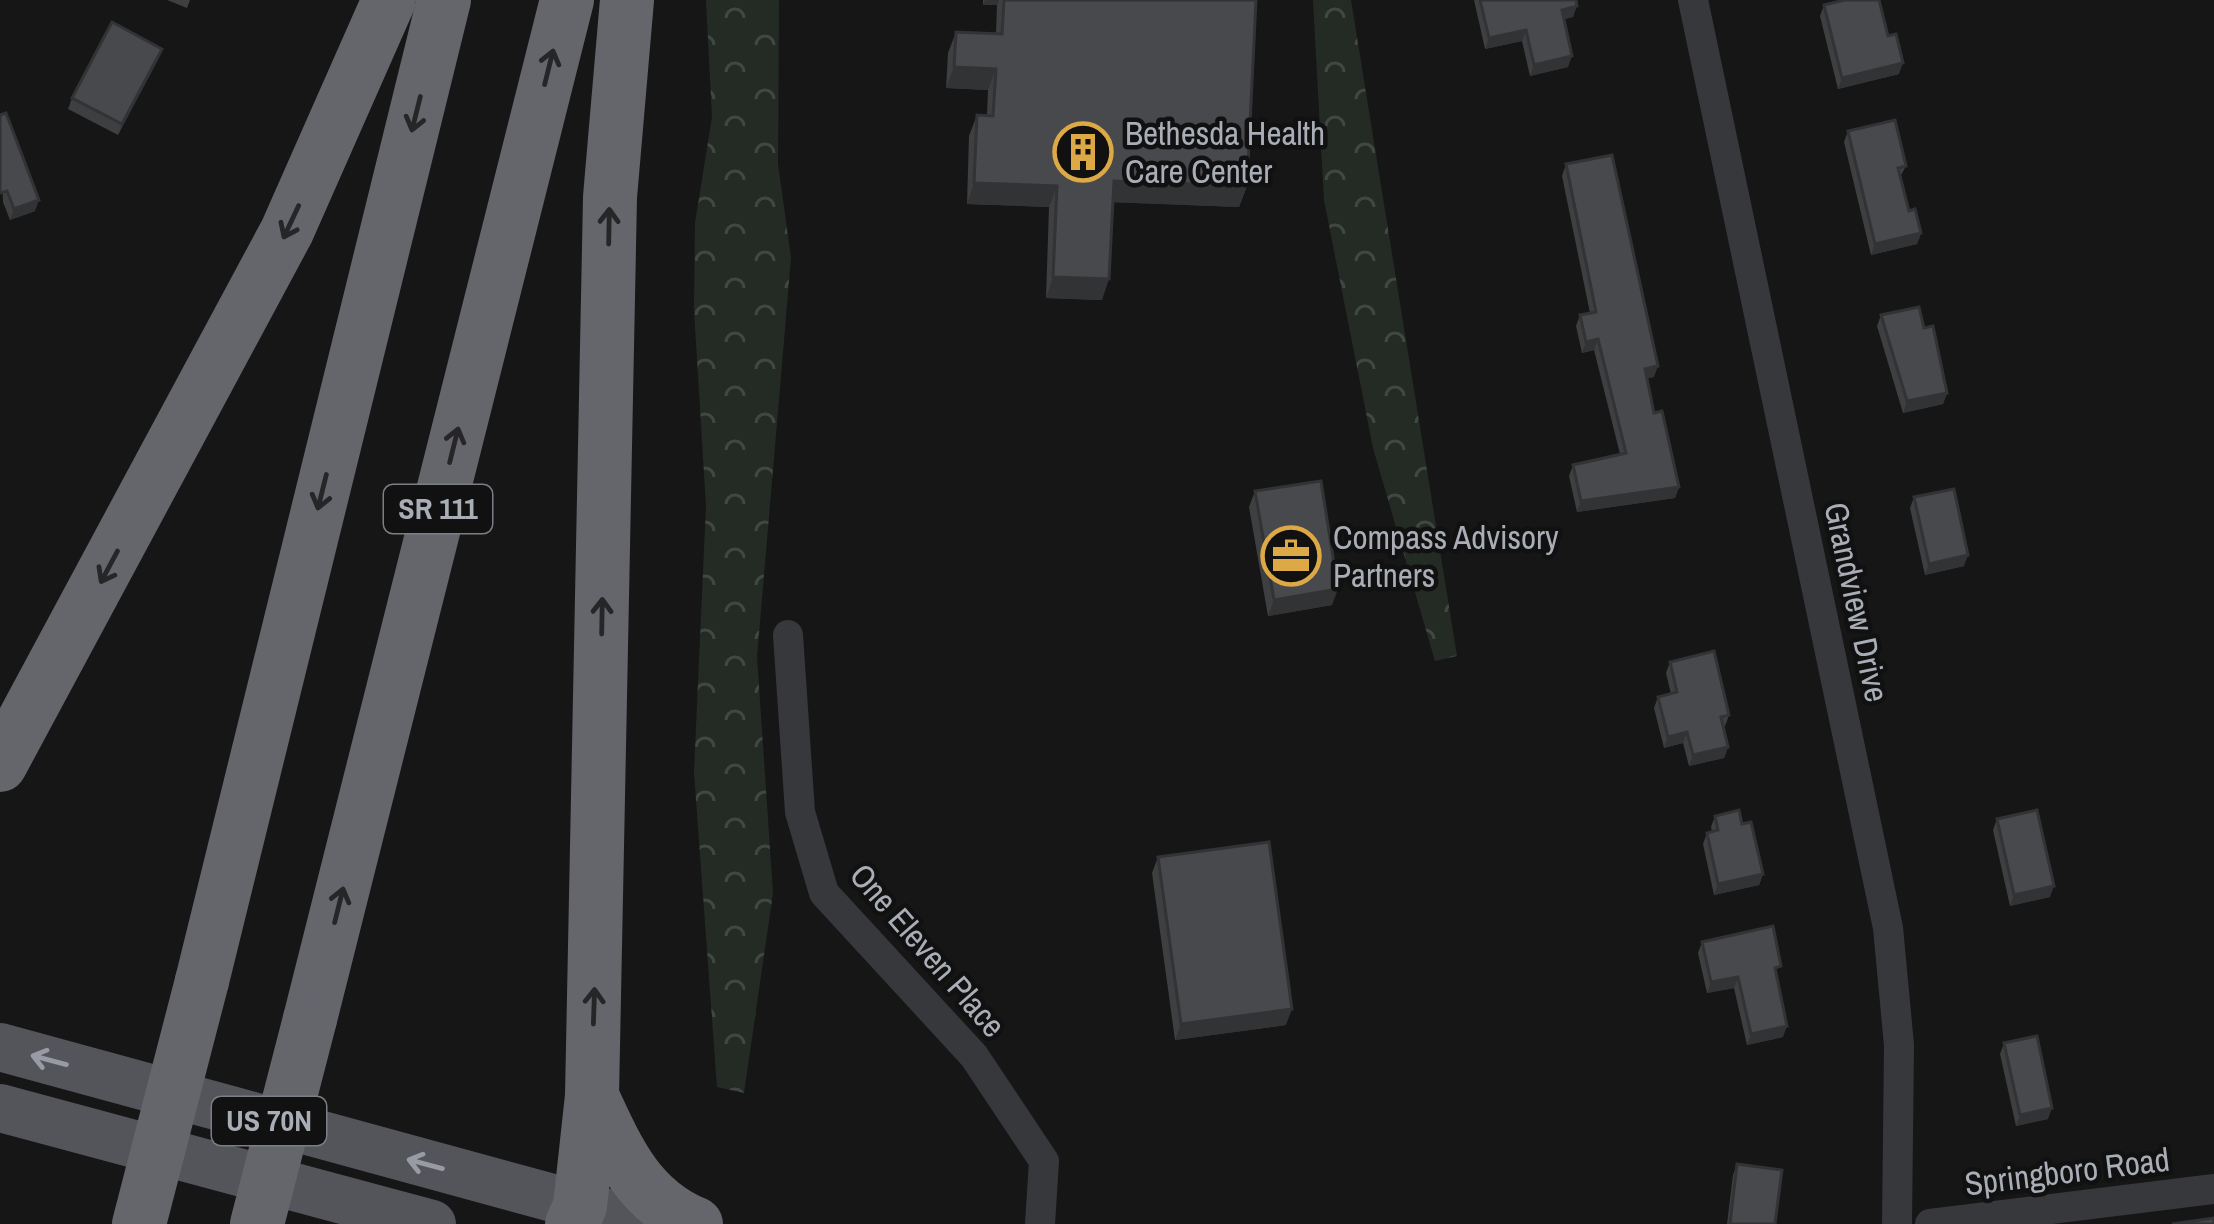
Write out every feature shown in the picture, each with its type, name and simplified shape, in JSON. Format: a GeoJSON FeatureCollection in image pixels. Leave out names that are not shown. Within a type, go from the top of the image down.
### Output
{"type":"FeatureCollection","features":[{"type":"Feature","properties":{"kind":"highway"},"geometry":{"type":"LineString","coordinates":[[0,765],[287,231],[389,0]]}},
{"type":"Feature","properties":{"kind":"highway"},"geometry":{"type":"LineString","coordinates":[[139,1224],[444,0]]}},
{"type":"Feature","properties":{"kind":"highway","name":"SR 111"},"geometry":{"type":"LineString","coordinates":[[257,1224],[566,0]]}},
{"type":"Feature","properties":{"kind":"highway"},"geometry":{"type":"LineString","coordinates":[[562,1213],[592,1096],[610,197],[627,0]]}},
{"type":"Feature","properties":{"kind":"highway"},"geometry":{"type":"LineString","coordinates":[[592,1096],[627,1170],[668,1212],[696,1224]]}},
{"type":"Feature","properties":{"kind":"main road","name":"US 70N"},"geometry":{"type":"LineString","coordinates":[[0,1047],[562,1213],[648,1224]]}},
{"type":"Feature","properties":{"kind":"main road","name":"US 70N"},"geometry":{"type":"LineString","coordinates":[[0,1108],[432,1224]]}},
{"type":"Feature","properties":{"kind":"street","name":"Grandview Drive"},"geometry":{"type":"LineString","coordinates":[[1693,0],[1888,928],[1899,1045],[1897,1224]]}},
{"type":"Feature","properties":{"kind":"street","name":"One Eleven Place"},"geometry":{"type":"LineString","coordinates":[[788,635],[800,812],[824,892],[974,1056],[1044,1161],[1040,1224]]}},
{"type":"Feature","properties":{"kind":"street","name":"Springboro Road"},"geometry":{"type":"LineString","coordinates":[[1930,1224],[2214,1190]]}},
{"type":"Feature","properties":{"kind":"green space"},"geometry":{"type":"Polygon","coordinates":[[[706,0],[779,0],[778,164],[791,258],[757,657],[773,893],[744,1093],[717,1087],[694,772],[706,506],[694,310],[695,223],[712,117],[706,0]]]}},
{"type":"Feature","properties":{"kind":"green space"},"geometry":{"type":"Polygon","coordinates":[[[1313,0],[1351,0],[1457,656],[1435,661],[1373,448],[1324,200],[1313,0]]]}},
{"type":"Feature","properties":{"kind":"building","name":"Bethesda Health Care Center"},"geometry":{"type":"Polygon","coordinates":[[[1004,0],[1256,0],[1247,186],[1114,181],[1109,279],[1053,277],[1057,186],[974,183],[977,115],[993,116],[996,69],[954,67],[956,32],[1002,34],[1004,0]]]}},
{"type":"Feature","properties":{"kind":"building"},"geometry":{"type":"Polygon","coordinates":[[[1480,0],[1576,0],[1577,6],[1562,10],[1572,56],[1534,65],[1526,30],[1489,38],[1480,0]]]}},
{"type":"Feature","properties":{"kind":"building"},"geometry":{"type":"Polygon","coordinates":[[[1879,0],[1888,36],[1896,34],[1903,63],[1842,78],[1824,5],[1879,0]]]}},
{"type":"Feature","properties":{"kind":"building"},"geometry":{"type":"Polygon","coordinates":[[[112,22],[162,49],[122,124],[72,98],[112,22]]]}},
{"type":"Feature","properties":{"kind":"building"},"geometry":{"type":"Polygon","coordinates":[[[6,113],[39,200],[14,209],[7,191],[0,193],[0,115],[6,113]]]}},
{"type":"Feature","properties":{"kind":"building"},"geometry":{"type":"Polygon","coordinates":[[[1895,120],[1906,166],[1898,168],[1909,211],[1915,209],[1921,233],[1875,244],[1848,131],[1895,120]]]}},
{"type":"Feature","properties":{"kind":"building"},"geometry":{"type":"Polygon","coordinates":[[[1612,155],[1658,366],[1645,369],[1654,413],[1662,411],[1679,487],[1581,501],[1573,465],[1626,453],[1598,339],[1586,342],[1580,315],[1596,312],[1566,164],[1612,155]]]}},
{"type":"Feature","properties":{"kind":"building"},"geometry":{"type":"Polygon","coordinates":[[[1919,307],[1924,328],[1933,326],[1947,393],[1907,401],[1881,315],[1919,307]]]}},
{"type":"Feature","properties":{"kind":"building","name":"Compass Advisory Partners"},"geometry":{"type":"Polygon","coordinates":[[[1321,481],[1338,589],[1274,600],[1255,491],[1321,481]]]}},
{"type":"Feature","properties":{"kind":"building"},"geometry":{"type":"Polygon","coordinates":[[[1954,489],[1968,555],[1929,564],[1914,497],[1954,489]]]}},
{"type":"Feature","properties":{"kind":"building"},"geometry":{"type":"Polygon","coordinates":[[[1714,651],[1729,715],[1721,717],[1728,747],[1693,755],[1687,732],[1668,737],[1658,697],[1677,692],[1670,662],[1714,651]]]}},
{"type":"Feature","properties":{"kind":"building"},"geometry":{"type":"Polygon","coordinates":[[[1739,810],[1742,824],[1751,822],[1763,874],[1718,884],[1707,833],[1718,830],[1715,816],[1739,810]]]}},
{"type":"Feature","properties":{"kind":"building"},"geometry":{"type":"Polygon","coordinates":[[[2037,810],[2054,886],[2014,895],[1997,819],[2037,810]]]}},
{"type":"Feature","properties":{"kind":"building"},"geometry":{"type":"Polygon","coordinates":[[[1269,842],[1292,1009],[1181,1024],[1158,857],[1269,842]]]}},
{"type":"Feature","properties":{"kind":"building"},"geometry":{"type":"Polygon","coordinates":[[[1773,926],[1781,966],[1775,968],[1787,1026],[1751,1034],[1738,977],[1711,982],[1702,942],[1773,926]]]}},
{"type":"Feature","properties":{"kind":"building"},"geometry":{"type":"Polygon","coordinates":[[[2037,1036],[2052,1108],[2020,1115],[2004,1043],[2037,1036]]]}},
{"type":"Feature","properties":{"kind":"building"},"geometry":{"type":"Polygon","coordinates":[[[1737,1164],[1782,1170],[1775,1224],[1730,1224],[1737,1164]]]}},
{"type":"Feature","properties":{"kind":"building"},"geometry":{"type":"Polygon","coordinates":[[[2214,1218],[2214,1224],[2172,1224],[2214,1218]]]}},
{"type":"Feature","properties":{"kind":"place","name":"Bethesda Health Care Center"},"geometry":{"type":"Point","coordinates":[1083,152]}},
{"type":"Feature","properties":{"kind":"place","name":"Compass Advisory Partners"},"geometry":{"type":"Point","coordinates":[1291,556]}}]}
